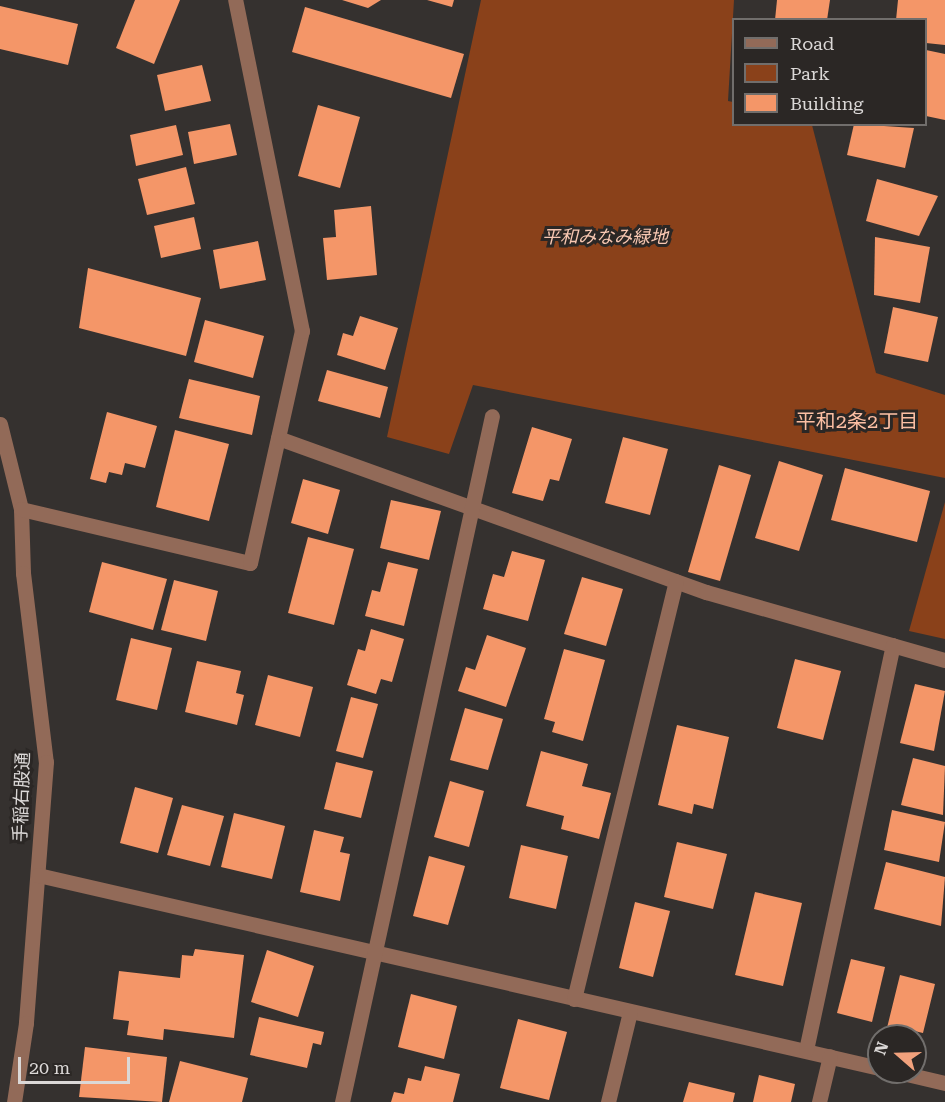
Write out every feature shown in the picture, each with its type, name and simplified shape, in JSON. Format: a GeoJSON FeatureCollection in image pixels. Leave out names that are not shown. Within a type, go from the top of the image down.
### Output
{"type":"FeatureCollection","features":[{"type":"Feature","properties":{"kind":"street"},"geometry":{"type":"LineString","coordinates":[[21,509],[250,563],[302,331],[235,0]]}},
{"type":"Feature","properties":{"kind":"street"},"geometry":{"type":"LineString","coordinates":[[342,1102],[492,416]]}},
{"type":"Feature","properties":{"kind":"street","name":"手稲右股通"},"geometry":{"type":"LineString","coordinates":[[0,424],[21,509],[23,573],[46,762],[38,875],[14,1102]]}},
{"type":"Feature","properties":{"kind":"street"},"geometry":{"type":"LineString","coordinates":[[278,438],[676,581],[945,660]]}},
{"type":"Feature","properties":{"kind":"street"},"geometry":{"type":"LineString","coordinates":[[574,999],[676,581]]}},
{"type":"Feature","properties":{"kind":"street"},"geometry":{"type":"LineString","coordinates":[[806,1050],[893,645]]}},
{"type":"Feature","properties":{"kind":"street"},"geometry":{"type":"LineString","coordinates":[[38,875],[867,1065]]}},
{"type":"Feature","properties":{"kind":"street"},"geometry":{"type":"LineString","coordinates":[[608,1102],[630,1012]]}},
{"type":"Feature","properties":{"kind":"street"},"geometry":{"type":"LineString","coordinates":[[819,1102],[830,1056]]}},
{"type":"Feature","properties":{"kind":"street"},"geometry":{"type":"LineString","coordinates":[[927,1079],[945,1083]]}},
{"type":"Feature","properties":{"kind":"green space","name":"平和みなみ緑地"},"geometry":{"type":"Polygon","coordinates":[[[481,0],[734,0],[728,101],[732,102],[732,126],[812,126],[876,373],[945,395],[945,478],[473,385],[449,454],[387,437],[481,0]]]}},
{"type":"Feature","properties":{"kind":"green space"},"geometry":{"type":"Polygon","coordinates":[[[945,502],[945,639],[909,631],[945,502]]]}},
{"type":"Feature","properties":{"kind":"building"},"geometry":{"type":"Polygon","coordinates":[[[135,0],[180,0],[154,64],[116,48],[135,0]]]}},
{"type":"Feature","properties":{"kind":"building"},"geometry":{"type":"Polygon","coordinates":[[[342,0],[381,0],[368,8],[342,0]]]}},
{"type":"Feature","properties":{"kind":"building"},"geometry":{"type":"Polygon","coordinates":[[[427,0],[454,0],[452,7],[427,0]]]}},
{"type":"Feature","properties":{"kind":"building"},"geometry":{"type":"Polygon","coordinates":[[[777,0],[830,0],[827,18],[775,18],[777,0]]]}},
{"type":"Feature","properties":{"kind":"building"},"geometry":{"type":"Polygon","coordinates":[[[898,0],[945,0],[945,45],[927,43],[927,18],[896,18],[898,0]]]}},
{"type":"Feature","properties":{"kind":"building"},"geometry":{"type":"Polygon","coordinates":[[[0,6],[78,24],[68,65],[0,49],[0,6]]]}},
{"type":"Feature","properties":{"kind":"building"},"geometry":{"type":"Polygon","coordinates":[[[305,7],[464,54],[451,98],[292,52],[305,7]]]}},
{"type":"Feature","properties":{"kind":"building"},"geometry":{"type":"Polygon","coordinates":[[[927,50],[945,54],[945,120],[927,116],[927,50]]]}},
{"type":"Feature","properties":{"kind":"building"},"geometry":{"type":"Polygon","coordinates":[[[202,65],[211,101],[165,111],[157,75],[202,65]]]}},
{"type":"Feature","properties":{"kind":"building"},"geometry":{"type":"Polygon","coordinates":[[[318,105],[360,117],[340,188],[298,176],[318,105]]]}},
{"type":"Feature","properties":{"kind":"building"},"geometry":{"type":"Polygon","coordinates":[[[230,124],[237,155],[194,164],[188,132],[230,124]]]}},
{"type":"Feature","properties":{"kind":"building"},"geometry":{"type":"Polygon","coordinates":[[[176,125],[183,155],[136,166],[130,135],[176,125]]]}},
{"type":"Feature","properties":{"kind":"building"},"geometry":{"type":"Polygon","coordinates":[[[854,126],[914,128],[905,168],[847,155],[854,126]]]}},
{"type":"Feature","properties":{"kind":"building"},"geometry":{"type":"Polygon","coordinates":[[[186,167],[195,204],[147,215],[138,179],[186,167]]]}},
{"type":"Feature","properties":{"kind":"building"},"geometry":{"type":"Polygon","coordinates":[[[877,179],[938,196],[919,236],[866,221],[877,179]]]}},
{"type":"Feature","properties":{"kind":"building"},"geometry":{"type":"Polygon","coordinates":[[[371,206],[377,275],[327,280],[323,238],[336,237],[334,210],[371,206]]]}},
{"type":"Feature","properties":{"kind":"building"},"geometry":{"type":"Polygon","coordinates":[[[194,217],[201,249],[161,258],[154,226],[194,217]]]}},
{"type":"Feature","properties":{"kind":"building"},"geometry":{"type":"Polygon","coordinates":[[[875,237],[930,247],[920,303],[874,295],[875,237]]]}},
{"type":"Feature","properties":{"kind":"building"},"geometry":{"type":"Polygon","coordinates":[[[258,241],[266,280],[220,289],[213,250],[258,241]]]}},
{"type":"Feature","properties":{"kind":"building"},"geometry":{"type":"Polygon","coordinates":[[[88,268],[201,298],[186,356],[79,328],[88,268]]]}},
{"type":"Feature","properties":{"kind":"building"},"geometry":{"type":"Polygon","coordinates":[[[893,307],[938,317],[928,362],[884,353],[893,307]]]}},
{"type":"Feature","properties":{"kind":"building"},"geometry":{"type":"Polygon","coordinates":[[[360,316],[398,328],[385,370],[337,355],[343,333],[353,336],[360,316]]]}},
{"type":"Feature","properties":{"kind":"building"},"geometry":{"type":"Polygon","coordinates":[[[205,320],[264,336],[253,378],[194,362],[205,320]]]}},
{"type":"Feature","properties":{"kind":"building"},"geometry":{"type":"Polygon","coordinates":[[[327,370],[388,387],[380,418],[318,401],[327,370]]]}},
{"type":"Feature","properties":{"kind":"building"},"geometry":{"type":"Polygon","coordinates":[[[189,379],[260,396],[252,435],[179,418],[189,379]]]}},
{"type":"Feature","properties":{"kind":"building"},"geometry":{"type":"Polygon","coordinates":[[[107,412],[157,426],[145,468],[125,463],[122,475],[109,472],[106,483],[90,479],[107,412]]]}},
{"type":"Feature","properties":{"kind":"building"},"geometry":{"type":"Polygon","coordinates":[[[532,427],[572,439],[559,481],[550,479],[543,501],[512,493],[532,427]]]}},
{"type":"Feature","properties":{"kind":"building"},"geometry":{"type":"Polygon","coordinates":[[[175,430],[229,444],[209,521],[156,507],[175,430]]]}},
{"type":"Feature","properties":{"kind":"building"},"geometry":{"type":"Polygon","coordinates":[[[623,437],[668,449],[650,515],[605,503],[623,437]]]}},
{"type":"Feature","properties":{"kind":"building"},"geometry":{"type":"Polygon","coordinates":[[[779,461],[823,475],[799,551],[755,538],[779,461]]]}},
{"type":"Feature","properties":{"kind":"building"},"geometry":{"type":"Polygon","coordinates":[[[719,465],[751,475],[720,581],[688,572],[719,465]]]}},
{"type":"Feature","properties":{"kind":"building"},"geometry":{"type":"Polygon","coordinates":[[[845,468],[930,491],[917,542],[831,520],[845,468]]]}},
{"type":"Feature","properties":{"kind":"building"},"geometry":{"type":"Polygon","coordinates":[[[303,479],[340,490],[328,534],[291,523],[303,479]]]}},
{"type":"Feature","properties":{"kind":"building"},"geometry":{"type":"Polygon","coordinates":[[[391,500],[441,511],[429,560],[380,548],[391,500]]]}},
{"type":"Feature","properties":{"kind":"building"},"geometry":{"type":"Polygon","coordinates":[[[308,537],[354,549],[334,625],[288,613],[308,537]]]}},
{"type":"Feature","properties":{"kind":"building"},"geometry":{"type":"Polygon","coordinates":[[[512,551],[545,560],[528,621],[483,609],[493,574],[504,577],[512,551]]]}},
{"type":"Feature","properties":{"kind":"building"},"geometry":{"type":"Polygon","coordinates":[[[102,562],[167,579],[153,630],[89,612],[102,562]]]}},
{"type":"Feature","properties":{"kind":"building"},"geometry":{"type":"Polygon","coordinates":[[[388,562],[418,569],[404,626],[365,616],[372,590],[380,592],[388,562]]]}},
{"type":"Feature","properties":{"kind":"building"},"geometry":{"type":"Polygon","coordinates":[[[582,577],[623,589],[606,646],[564,634],[582,577]]]}},
{"type":"Feature","properties":{"kind":"building"},"geometry":{"type":"Polygon","coordinates":[[[174,580],[218,591],[206,641],[161,630],[174,580]]]}},
{"type":"Feature","properties":{"kind":"building"},"geometry":{"type":"Polygon","coordinates":[[[371,629],[404,639],[392,682],[381,679],[376,694],[347,685],[358,649],[365,651],[371,629]]]}},
{"type":"Feature","properties":{"kind":"building"},"geometry":{"type":"Polygon","coordinates":[[[487,635],[526,648],[506,707],[458,691],[466,667],[475,670],[487,635]]]}},
{"type":"Feature","properties":{"kind":"building"},"geometry":{"type":"Polygon","coordinates":[[[131,638],[172,648],[157,710],[116,700],[131,638]]]}},
{"type":"Feature","properties":{"kind":"building"},"geometry":{"type":"Polygon","coordinates":[[[564,649],[605,660],[583,741],[552,732],[555,722],[544,719],[564,649]]]}},
{"type":"Feature","properties":{"kind":"building"},"geometry":{"type":"Polygon","coordinates":[[[795,659],[841,671],[823,740],[777,728],[795,659]]]}},
{"type":"Feature","properties":{"kind":"building"},"geometry":{"type":"Polygon","coordinates":[[[197,661],[241,671],[236,693],[244,695],[237,725],[185,712],[197,661]]]}},
{"type":"Feature","properties":{"kind":"building"},"geometry":{"type":"Polygon","coordinates":[[[268,675],[313,687],[300,737],[255,725],[268,675]]]}},
{"type":"Feature","properties":{"kind":"building"},"geometry":{"type":"Polygon","coordinates":[[[915,684],[945,691],[934,751],[900,743],[915,684]]]}},
{"type":"Feature","properties":{"kind":"building"},"geometry":{"type":"Polygon","coordinates":[[[351,697],[378,704],[363,758],[336,751],[351,697]]]}},
{"type":"Feature","properties":{"kind":"building"},"geometry":{"type":"Polygon","coordinates":[[[465,708],[503,719],[488,770],[450,760],[465,708]]]}},
{"type":"Feature","properties":{"kind":"building"},"geometry":{"type":"Polygon","coordinates":[[[677,725],[729,737],[713,809],[694,804],[692,814],[658,805],[677,725]]]}},
{"type":"Feature","properties":{"kind":"building"},"geometry":{"type":"Polygon","coordinates":[[[541,751],[588,764],[582,786],[611,793],[599,839],[561,829],[564,816],[526,806],[541,751]]]}},
{"type":"Feature","properties":{"kind":"building"},"geometry":{"type":"Polygon","coordinates":[[[913,758],[945,766],[943,815],[901,805],[913,758]]]}},
{"type":"Feature","properties":{"kind":"building"},"geometry":{"type":"Polygon","coordinates":[[[336,762],[373,771],[361,818],[324,809],[336,762]]]}},
{"type":"Feature","properties":{"kind":"building"},"geometry":{"type":"Polygon","coordinates":[[[450,781],[484,791],[469,847],[434,837],[450,781]]]}},
{"type":"Feature","properties":{"kind":"building"},"geometry":{"type":"Polygon","coordinates":[[[135,787],[173,798],[158,853],[120,843],[135,787]]]}},
{"type":"Feature","properties":{"kind":"building"},"geometry":{"type":"Polygon","coordinates":[[[182,805],[224,816],[210,866],[167,855],[182,805]]]}},
{"type":"Feature","properties":{"kind":"building"},"geometry":{"type":"Polygon","coordinates":[[[892,810],[945,822],[939,862],[884,850],[892,810]]]}},
{"type":"Feature","properties":{"kind":"building"},"geometry":{"type":"Polygon","coordinates":[[[234,813],[285,826],[272,879],[221,867],[234,813]]]}},
{"type":"Feature","properties":{"kind":"building"},"geometry":{"type":"Polygon","coordinates":[[[314,830],[344,837],[340,852],[350,854],[340,901],[300,892],[314,830]]]}},
{"type":"Feature","properties":{"kind":"building"},"geometry":{"type":"Polygon","coordinates":[[[677,842],[727,854],[713,909],[664,897],[677,842]]]}},
{"type":"Feature","properties":{"kind":"building"},"geometry":{"type":"Polygon","coordinates":[[[521,845],[568,856],[556,909],[509,898],[521,845]]]}},
{"type":"Feature","properties":{"kind":"building"},"geometry":{"type":"Polygon","coordinates":[[[429,856],[465,866],[448,925],[413,916],[429,856]]]}},
{"type":"Feature","properties":{"kind":"building"},"geometry":{"type":"Polygon","coordinates":[[[886,862],[945,877],[941,926],[874,909],[886,862]]]}},
{"type":"Feature","properties":{"kind":"building"},"geometry":{"type":"Polygon","coordinates":[[[755,892],[802,903],[783,986],[735,975],[755,892]]]}},
{"type":"Feature","properties":{"kind":"building"},"geometry":{"type":"Polygon","coordinates":[[[635,902],[670,911],[653,977],[619,968],[635,902]]]}},
{"type":"Feature","properties":{"kind":"building"},"geometry":{"type":"Polygon","coordinates":[[[195,949],[244,955],[234,1038],[164,1029],[163,1040],[127,1035],[129,1021],[113,1019],[119,971],[180,978],[182,955],[193,956],[195,949]]]}},
{"type":"Feature","properties":{"kind":"building"},"geometry":{"type":"Polygon","coordinates":[[[267,950],[314,966],[298,1017],[251,1002],[267,950]]]}},
{"type":"Feature","properties":{"kind":"building"},"geometry":{"type":"Polygon","coordinates":[[[851,959],[885,967],[872,1022],[837,1013],[851,959]]]}},
{"type":"Feature","properties":{"kind":"building"},"geometry":{"type":"Polygon","coordinates":[[[900,975],[935,984],[925,1024],[888,1024],[900,975]]]}},
{"type":"Feature","properties":{"kind":"building"},"geometry":{"type":"Polygon","coordinates":[[[411,994],[457,1006],[444,1059],[398,1047],[411,994]]]}},
{"type":"Feature","properties":{"kind":"building"},"geometry":{"type":"Polygon","coordinates":[[[259,1017],[324,1032],[321,1045],[313,1043],[307,1068],[250,1055],[259,1017]]]}},
{"type":"Feature","properties":{"kind":"building"},"geometry":{"type":"Polygon","coordinates":[[[518,1019],[567,1032],[549,1100],[500,1088],[518,1019]]]}},
{"type":"Feature","properties":{"kind":"building"},"geometry":{"type":"Polygon","coordinates":[[[85,1047],[167,1057],[162,1102],[79,1097],[85,1047]]]}},
{"type":"Feature","properties":{"kind":"building"},"geometry":{"type":"Polygon","coordinates":[[[180,1061],[248,1078],[242,1102],[169,1102],[180,1061]]]}},
{"type":"Feature","properties":{"kind":"building"},"geometry":{"type":"Polygon","coordinates":[[[425,1066],[460,1074],[453,1102],[391,1102],[394,1092],[404,1094],[408,1078],[421,1081],[425,1066]]]}},
{"type":"Feature","properties":{"kind":"building"},"geometry":{"type":"Polygon","coordinates":[[[759,1075],[795,1084],[791,1102],[753,1102],[759,1075]]]}},
{"type":"Feature","properties":{"kind":"building"},"geometry":{"type":"Polygon","coordinates":[[[689,1082],[735,1093],[733,1102],[683,1102],[689,1082]]]}},
{"type":"Feature","properties":{"kind":"district","name":"平和2条2丁目"},"geometry":{"type":"Point","coordinates":[857,421]}}]}
